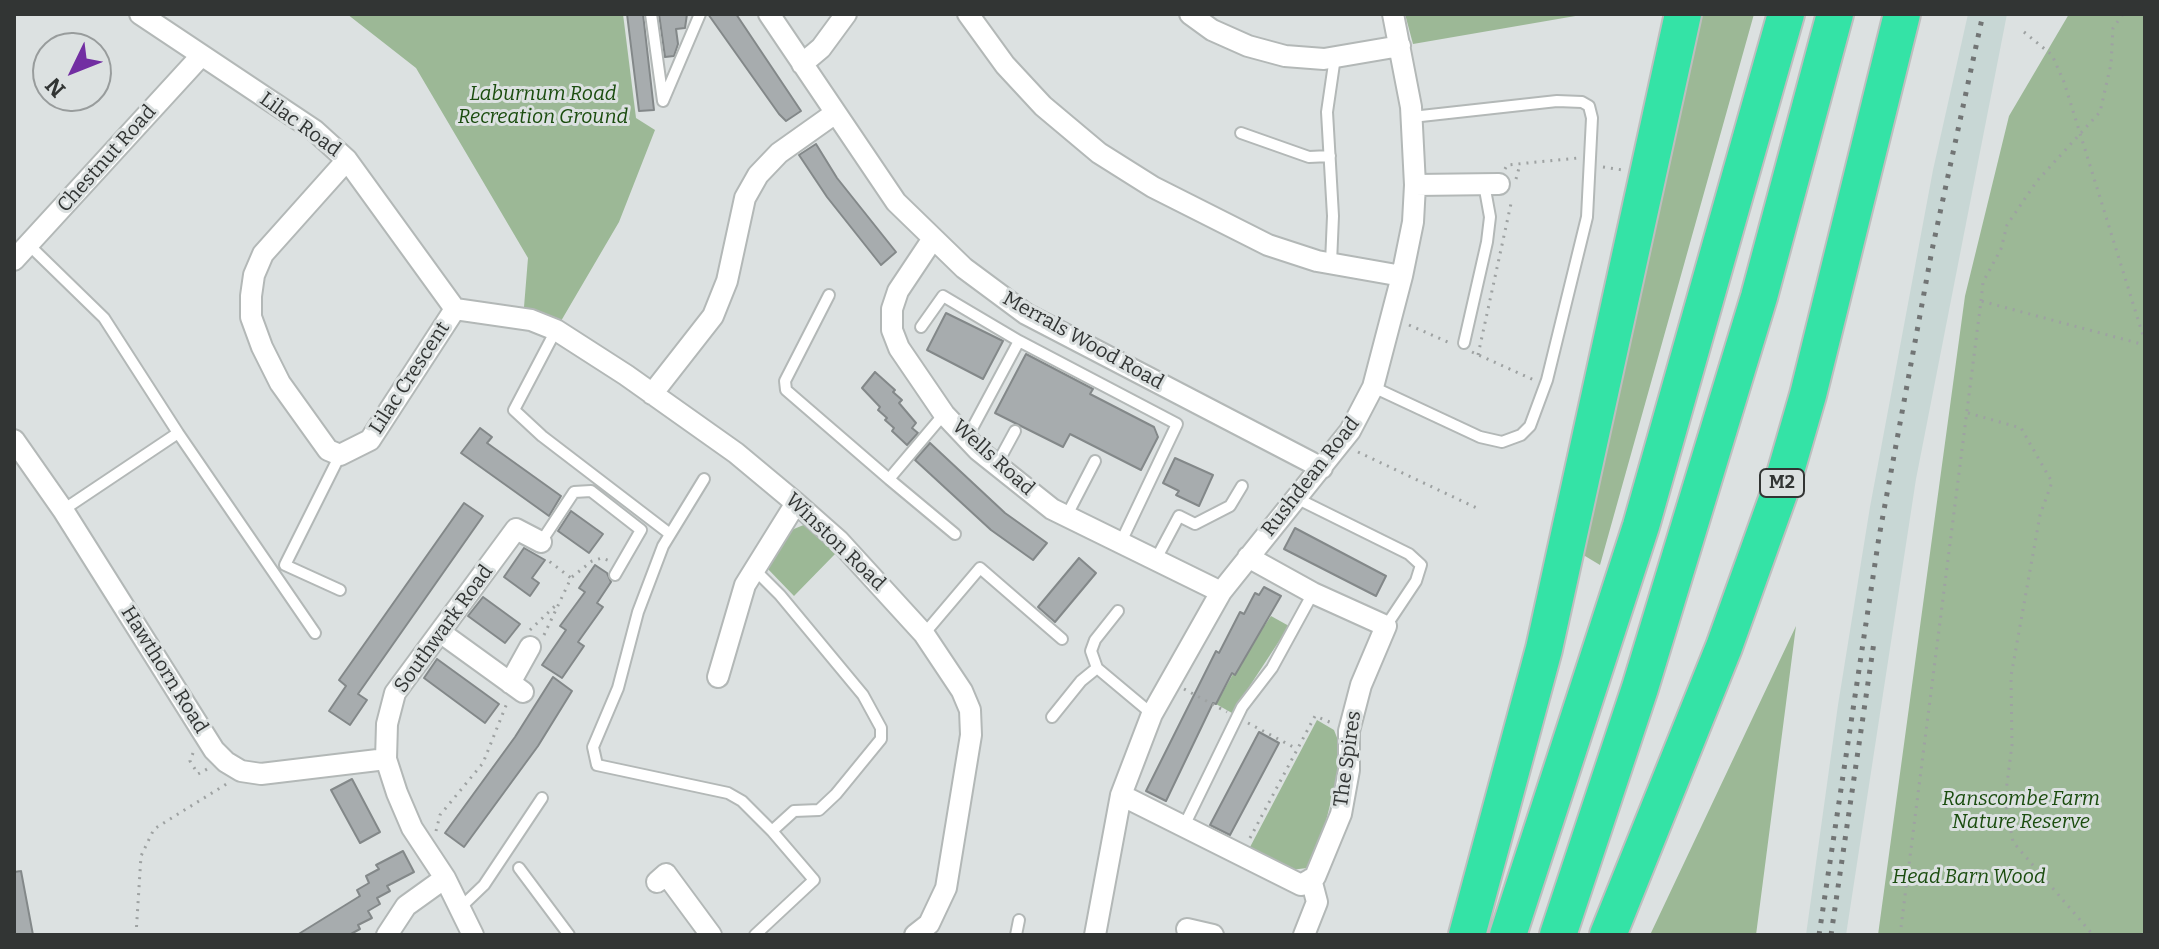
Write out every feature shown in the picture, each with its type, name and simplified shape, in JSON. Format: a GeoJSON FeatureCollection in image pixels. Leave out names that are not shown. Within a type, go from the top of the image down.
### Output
{"type":"FeatureCollection","features":[{"type":"Feature","properties":{"kind":"highway"},"geometry":{"type":"LineString","coordinates":[[1467,935],[1544,649],[1683,14]]}},
{"type":"Feature","properties":{"kind":"highway"},"geometry":{"type":"LineString","coordinates":[[1508,935],[1641,526],[1786,14]]}},
{"type":"Feature","properties":{"kind":"highway"},"geometry":{"type":"LineString","coordinates":[[1558,935],[1640,688],[1754,311],[1835,14]]}},
{"type":"Feature","properties":{"kind":"highway","name":"M2"},"geometry":{"type":"LineString","coordinates":[[1608,935],[1729,634],[1781,488],[1808,395],[1902,14]]}},
{"type":"Feature","properties":{"kind":"street","name":"Lilac Road"},"geometry":{"type":"LineString","coordinates":[[140,14],[200,57],[314,130],[347,160],[455,309]]}},
{"type":"Feature","properties":{"kind":"street","name":"Merrals Wood Road"},"geometry":{"type":"LineString","coordinates":[[769,14],[896,202],[932,240],[1026,314],[1322,468]]}},
{"type":"Feature","properties":{"kind":"street"},"geometry":{"type":"LineString","coordinates":[[802,64],[821,48],[846,14]]}},
{"type":"Feature","properties":{"kind":"street"},"geometry":{"type":"LineString","coordinates":[[968,14],[1005,65],[1043,106],[1099,153],[1207,217],[1268,245],[1331,263],[1402,276]]}},
{"type":"Feature","properties":{"kind":"street"},"geometry":{"type":"LineString","coordinates":[[1190,14],[1212,30],[1248,46],[1285,56],[1335,57],[1400,46]]}},
{"type":"Feature","properties":{"kind":"street","name":"Rushdean Road"},"geometry":{"type":"LineString","coordinates":[[1095,935],[1121,795],[1152,714],[1221,592],[1340,444],[1373,387],[1402,276],[1413,222],[1415,185],[1412,117],[1393,14]]}},
{"type":"Feature","properties":{"kind":"street","name":"Chestnut Road"},"geometry":{"type":"LineString","coordinates":[[14,260],[200,57]]}},
{"type":"Feature","properties":{"kind":"street"},"geometry":{"type":"LineString","coordinates":[[652,394],[713,316],[727,281],[745,198],[758,175],[776,155],[834,114]]}},
{"type":"Feature","properties":{"kind":"street"},"geometry":{"type":"LineString","coordinates":[[340,455],[328,450],[280,383],[251,317],[251,296],[263,254],[347,160]]}},
{"type":"Feature","properties":{"kind":"street"},"geometry":{"type":"LineString","coordinates":[[1415,185],[1492,184]]}},
{"type":"Feature","properties":{"kind":"street","name":"Wells Road"},"geometry":{"type":"LineString","coordinates":[[932,240],[898,291],[892,309],[892,330],[899,348],[944,414],[996,466],[1066,517],[1221,592]]}},
{"type":"Feature","properties":{"kind":"street","name":"Winston Road"},"geometry":{"type":"LineString","coordinates":[[455,309],[531,320],[556,330],[652,394],[736,453],[796,503],[839,541],[924,634],[962,691],[970,710],[971,735],[946,888],[926,930]]}},
{"type":"Feature","properties":{"kind":"street","name":"Lilac Crescent"},"geometry":{"type":"LineString","coordinates":[[340,455],[370,440],[455,309]]}},
{"type":"Feature","properties":{"kind":"street","name":"Hawthorn Road"},"geometry":{"type":"LineString","coordinates":[[14,440],[63,510],[214,750],[226,762],[241,771],[261,774],[386,759]]}},
{"type":"Feature","properties":{"kind":"street"},"geometry":{"type":"LineString","coordinates":[[718,677],[735,612],[753,568],[796,503]]}},
{"type":"Feature","properties":{"kind":"street","name":"Southwark Road"},"geometry":{"type":"LineString","coordinates":[[473,935],[445,878],[412,828],[386,759],[387,724],[395,693],[516,529],[541,542]]}},
{"type":"Feature","properties":{"kind":"street"},"geometry":{"type":"LineString","coordinates":[[1248,557],[1313,593],[1386,626]]}},
{"type":"Feature","properties":{"kind":"street","name":"The Spires"},"geometry":{"type":"LineString","coordinates":[[1311,879],[1315,877],[1341,814],[1349,770],[1349,731],[1361,685],[1386,626]]}},
{"type":"Feature","properties":{"kind":"street"},"geometry":{"type":"LineString","coordinates":[[440,632],[516,688],[530,647]]}},
{"type":"Feature","properties":{"kind":"street"},"geometry":{"type":"LineString","coordinates":[[1121,795],[1301,885],[1311,879],[1317,902],[1304,935]]}},
{"type":"Feature","properties":{"kind":"street"},"geometry":{"type":"LineString","coordinates":[[657,882],[666,874],[711,935]]}},
{"type":"Feature","properties":{"kind":"street"},"geometry":{"type":"LineString","coordinates":[[387,935],[406,906],[445,878]]}},
{"type":"Feature","properties":{"kind":"street"},"geometry":{"type":"LineString","coordinates":[[1187,929],[1213,935]]}},
{"type":"Feature","properties":{"kind":"lane"},"geometry":{"type":"LineString","coordinates":[[651,14],[663,101],[699,15]]}},
{"type":"Feature","properties":{"kind":"lane"},"geometry":{"type":"LineString","coordinates":[[1331,263],[1327,112],[1335,57]]}},
{"type":"Feature","properties":{"kind":"lane"},"geometry":{"type":"LineString","coordinates":[[1373,387],[1480,437],[1511,440],[1530,426],[1547,380],[1587,217],[1592,118],[1589,106],[1582,102],[1557,101],[1412,117]]}},
{"type":"Feature","properties":{"kind":"lane"},"geometry":{"type":"LineString","coordinates":[[1241,133],[1309,157],[1330,156]]}},
{"type":"Feature","properties":{"kind":"lane"},"geometry":{"type":"LineString","coordinates":[[1464,343],[1487,242],[1492,184]]}},
{"type":"Feature","properties":{"kind":"lane"},"geometry":{"type":"LineString","coordinates":[[29,245],[110,326],[178,433],[315,633]]}},
{"type":"Feature","properties":{"kind":"lane"},"geometry":{"type":"LineString","coordinates":[[829,295],[785,381],[786,390],[955,534]]}},
{"type":"Feature","properties":{"kind":"lane"},"geometry":{"type":"LineString","coordinates":[[921,327],[943,296],[1019,341],[1177,424],[1120,544]]}},
{"type":"Feature","properties":{"kind":"lane"},"geometry":{"type":"LineString","coordinates":[[556,330],[514,410],[670,534]]}},
{"type":"Feature","properties":{"kind":"lane"},"geometry":{"type":"LineString","coordinates":[[967,438],[1019,341]]}},
{"type":"Feature","properties":{"kind":"lane"},"geometry":{"type":"LineString","coordinates":[[889,479],[944,414]]}},
{"type":"Feature","properties":{"kind":"lane"},"geometry":{"type":"LineString","coordinates":[[996,466],[1015,431]]}},
{"type":"Feature","properties":{"kind":"lane"},"geometry":{"type":"LineString","coordinates":[[63,510],[178,433]]}},
{"type":"Feature","properties":{"kind":"lane"},"geometry":{"type":"LineString","coordinates":[[340,455],[285,565],[340,590]]}},
{"type":"Feature","properties":{"kind":"lane"},"geometry":{"type":"LineString","coordinates":[[1066,517],[1095,461]]}},
{"type":"Feature","properties":{"kind":"lane"},"geometry":{"type":"LineString","coordinates":[[704,479],[670,534],[638,612],[624,669],[593,747],[597,765],[728,793],[742,801],[772,831],[814,880],[755,935]]}},
{"type":"Feature","properties":{"kind":"lane"},"geometry":{"type":"LineString","coordinates":[[1155,561],[1179,516],[1195,524],[1230,506],[1242,486]]}},
{"type":"Feature","properties":{"kind":"lane"},"geometry":{"type":"LineString","coordinates":[[541,542],[574,492],[591,491],[641,530],[618,570]]}},
{"type":"Feature","properties":{"kind":"lane"},"geometry":{"type":"LineString","coordinates":[[1296,498],[1409,554],[1421,565],[1416,581],[1386,626]]}},
{"type":"Feature","properties":{"kind":"lane"},"geometry":{"type":"LineString","coordinates":[[753,568],[780,595],[863,695],[881,728],[881,739],[836,794],[819,810],[794,811],[772,831]]}},
{"type":"Feature","properties":{"kind":"lane"},"geometry":{"type":"LineString","coordinates":[[924,634],[980,568],[1062,639]]}},
{"type":"Feature","properties":{"kind":"lane"},"geometry":{"type":"LineString","coordinates":[[1184,826],[1242,707],[1272,668],[1313,593]]}},
{"type":"Feature","properties":{"kind":"lane"},"geometry":{"type":"LineString","coordinates":[[1118,611],[1095,640],[1091,651],[1097,668],[1152,714]]}},
{"type":"Feature","properties":{"kind":"lane"},"geometry":{"type":"LineString","coordinates":[[1052,717],[1081,681],[1097,668]]}},
{"type":"Feature","properties":{"kind":"lane"},"geometry":{"type":"LineString","coordinates":[[461,907],[484,885],[542,798]]}},
{"type":"Feature","properties":{"kind":"lane"},"geometry":{"type":"LineString","coordinates":[[519,868],[569,935]]}},
{"type":"Feature","properties":{"kind":"lane"},"geometry":{"type":"LineString","coordinates":[[1016,935],[1019,920]]}},
{"type":"Feature","properties":{"kind":"path"},"geometry":{"type":"LineString","coordinates":[[1900,935],[1983,282],[2001,249],[2007,225],[2037,181],[2100,112],[2111,64],[2113,28],[2123,14]]}},
{"type":"Feature","properties":{"kind":"path"},"geometry":{"type":"LineString","coordinates":[[2024,32],[2052,55],[2081,136],[2145,344]]}},
{"type":"Feature","properties":{"kind":"path"},"geometry":{"type":"LineString","coordinates":[[1492,184],[1507,165],[1591,157]]}},
{"type":"Feature","properties":{"kind":"path"},"geometry":{"type":"LineString","coordinates":[[1478,355],[1520,164]]}},
{"type":"Feature","properties":{"kind":"path"},"geometry":{"type":"LineString","coordinates":[[1981,301],[2145,344]]}},
{"type":"Feature","properties":{"kind":"path"},"geometry":{"type":"LineString","coordinates":[[1968,413],[2021,428],[2052,482],[2040,515],[2011,676],[2012,745],[2005,799],[2013,842],[2093,935]]}},
{"type":"Feature","properties":{"kind":"path"},"geometry":{"type":"LineString","coordinates":[[1340,444],[1481,510]]}},
{"type":"Feature","properties":{"kind":"path"},"geometry":{"type":"LineString","coordinates":[[541,542],[537,552],[571,578]]}},
{"type":"Feature","properties":{"kind":"path"},"geometry":{"type":"LineString","coordinates":[[556,605],[522,640],[537,653],[556,605],[571,578],[592,561],[602,558],[618,570]]}},
{"type":"Feature","properties":{"kind":"path"},"geometry":{"type":"LineString","coordinates":[[440,815],[483,763],[516,688]]}},
{"type":"Feature","properties":{"kind":"path"},"geometry":{"type":"LineString","coordinates":[[1241,855],[1315,716],[1349,731]]}},
{"type":"Feature","properties":{"kind":"path"},"geometry":{"type":"LineString","coordinates":[[194,746],[190,761],[197,773],[216,769]]}},
{"type":"Feature","properties":{"kind":"path"},"geometry":{"type":"LineString","coordinates":[[224,776],[237,782]]}},
{"type":"Feature","properties":{"kind":"path"},"geometry":{"type":"LineString","coordinates":[[136,935],[141,856],[154,829],[231,780]]}},
{"type":"Feature","properties":{"kind":"shaded area"},"geometry":{"type":"Polygon","coordinates":[[[1968,14],[2007,14],[1916,479],[1846,935],[1806,935],[1870,507],[1933,170],[1968,14]]]}},
{"type":"Feature","properties":{"kind":"green space","name":"Laburnum Road Recreation Ground"},"geometry":{"type":"Polygon","coordinates":[[[347,14],[623,14],[636,118],[655,130],[619,222],[561,321],[524,307],[528,258],[416,68],[347,14]]]}},
{"type":"Feature","properties":{"kind":"green space"},"geometry":{"type":"Polygon","coordinates":[[[1405,14],[1587,14],[1413,44],[1405,14]]]}},
{"type":"Feature","properties":{"kind":"green space"},"geometry":{"type":"Polygon","coordinates":[[[1701,14],[1754,14],[1600,565],[1580,553],[1701,14]]]}},
{"type":"Feature","properties":{"kind":"green space","name":"Ranscombe Farm Nature Reserve"},"geometry":{"type":"Polygon","coordinates":[[[2069,14],[2145,14],[2145,935],[1878,935],[1965,296],[2009,116],[2069,14]]]}},
{"type":"Feature","properties":{"kind":"green space"},"geometry":{"type":"Polygon","coordinates":[[[806,524],[836,553],[794,596],[766,567],[789,531],[806,524]]]}},
{"type":"Feature","properties":{"kind":"green space"},"geometry":{"type":"Polygon","coordinates":[[[1271,616],[1289,626],[1232,713],[1216,704],[1262,623],[1265,625],[1271,616]]]}},
{"type":"Feature","properties":{"kind":"green space"},"geometry":{"type":"Polygon","coordinates":[[[1796,626],[1756,935],[1650,935],[1796,626]]]}},
{"type":"Feature","properties":{"kind":"green space"},"geometry":{"type":"Polygon","coordinates":[[[1317,720],[1334,730],[1343,753],[1318,853],[1307,868],[1291,870],[1249,849],[1317,720]]]}},
{"type":"Feature","properties":{"kind":"building"},"geometry":{"type":"Polygon","coordinates":[[[627,14],[643,14],[654,110],[639,111],[627,14]]]}},
{"type":"Feature","properties":{"kind":"building"},"geometry":{"type":"Polygon","coordinates":[[[659,14],[687,14],[685,28],[676,29],[678,44],[674,56],[665,57],[659,14]]]}},
{"type":"Feature","properties":{"kind":"building"},"geometry":{"type":"Polygon","coordinates":[[[708,14],[736,14],[801,111],[786,121],[779,114],[708,14]]]}},
{"type":"Feature","properties":{"kind":"building"},"geometry":{"type":"Polygon","coordinates":[[[816,144],[837,178],[896,252],[881,265],[827,197],[799,155],[816,144]]]}},
{"type":"Feature","properties":{"kind":"building"},"geometry":{"type":"Polygon","coordinates":[[[946,313],[1003,341],[983,379],[927,350],[946,313]]]}},
{"type":"Feature","properties":{"kind":"building"},"geometry":{"type":"Polygon","coordinates":[[[1026,354],[1093,389],[1090,394],[1154,427],[1158,437],[1141,470],[1070,434],[1063,447],[995,413],[1026,354]]]}},
{"type":"Feature","properties":{"kind":"building"},"geometry":{"type":"Polygon","coordinates":[[[875,372],[895,390],[893,392],[902,400],[899,403],[916,423],[912,428],[918,433],[907,445],[892,431],[894,428],[878,410],[880,407],[862,388],[875,372]]]}},
{"type":"Feature","properties":{"kind":"building"},"geometry":{"type":"Polygon","coordinates":[[[480,428],[492,437],[487,443],[561,496],[549,516],[461,453],[480,428]]]}},
{"type":"Feature","properties":{"kind":"building"},"geometry":{"type":"Polygon","coordinates":[[[930,443],[1005,513],[1047,543],[1033,560],[991,530],[915,460],[930,443]]]}},
{"type":"Feature","properties":{"kind":"building"},"geometry":{"type":"Polygon","coordinates":[[[1175,458],[1213,475],[1199,506],[1176,495],[1179,491],[1163,483],[1175,458]]]}},
{"type":"Feature","properties":{"kind":"building"},"geometry":{"type":"Polygon","coordinates":[[[464,503],[483,516],[358,694],[367,700],[350,725],[329,711],[346,686],[339,680],[464,503]]]}},
{"type":"Feature","properties":{"kind":"building"},"geometry":{"type":"Polygon","coordinates":[[[571,511],[603,534],[589,553],[558,531],[571,511]]]}},
{"type":"Feature","properties":{"kind":"building"},"geometry":{"type":"Polygon","coordinates":[[[1295,528],[1386,576],[1376,596],[1284,549],[1295,528]]]}},
{"type":"Feature","properties":{"kind":"building"},"geometry":{"type":"Polygon","coordinates":[[[524,548],[545,560],[532,578],[539,583],[530,596],[504,577],[524,548]]]}},
{"type":"Feature","properties":{"kind":"building"},"geometry":{"type":"Polygon","coordinates":[[[1079,558],[1096,573],[1055,622],[1038,607],[1079,558]]]}},
{"type":"Feature","properties":{"kind":"building"},"geometry":{"type":"Polygon","coordinates":[[[595,565],[607,573],[611,582],[597,603],[603,607],[578,642],[584,646],[562,678],[542,665],[566,630],[560,626],[585,592],[579,588],[595,565]]]}},
{"type":"Feature","properties":{"kind":"building"},"geometry":{"type":"Polygon","coordinates":[[[1264,587],[1281,596],[1235,675],[1232,673],[1216,704],[1213,703],[1166,801],[1146,791],[1216,651],[1219,653],[1240,612],[1244,614],[1255,593],[1259,595],[1264,587]]]}},
{"type":"Feature","properties":{"kind":"building"},"geometry":{"type":"Polygon","coordinates":[[[483,597],[520,624],[505,643],[468,616],[483,597]]]}},
{"type":"Feature","properties":{"kind":"building"},"geometry":{"type":"Polygon","coordinates":[[[437,659],[499,704],[485,723],[424,678],[437,659]]]}},
{"type":"Feature","properties":{"kind":"building"},"geometry":{"type":"Polygon","coordinates":[[[553,677],[572,691],[538,746],[464,847],[445,833],[515,737],[553,677]]]}},
{"type":"Feature","properties":{"kind":"building"},"geometry":{"type":"Polygon","coordinates":[[[1259,732],[1279,743],[1230,835],[1210,825],[1259,732]]]}},
{"type":"Feature","properties":{"kind":"building"},"geometry":{"type":"Polygon","coordinates":[[[352,779],[380,832],[360,843],[331,790],[352,779]]]}},
{"type":"Feature","properties":{"kind":"building"},"geometry":{"type":"Polygon","coordinates":[[[403,851],[414,872],[387,886],[390,891],[377,898],[380,904],[368,911],[372,918],[358,925],[360,929],[349,935],[297,935],[360,896],[357,890],[369,883],[366,876],[379,869],[376,865],[403,851]]]}},
{"type":"Feature","properties":{"kind":"building"},"geometry":{"type":"Polygon","coordinates":[[[21,871],[33,935],[14,935],[14,872],[21,871]]]}},
{"type":"Feature","properties":{"kind":"railway"},"geometry":{"type":"LineString","coordinates":[[1819,935],[1879,537],[1932,250],[1983,14]]}},
{"type":"Feature","properties":{"kind":"railway"},"geometry":{"type":"LineString","coordinates":[[1831,935],[1874,642]]}},
{"type":"Feature","properties":{"kind":"park label","name":"Head Barn Wood"},"geometry":{"type":"Point","coordinates":[1969,877]}}]}
